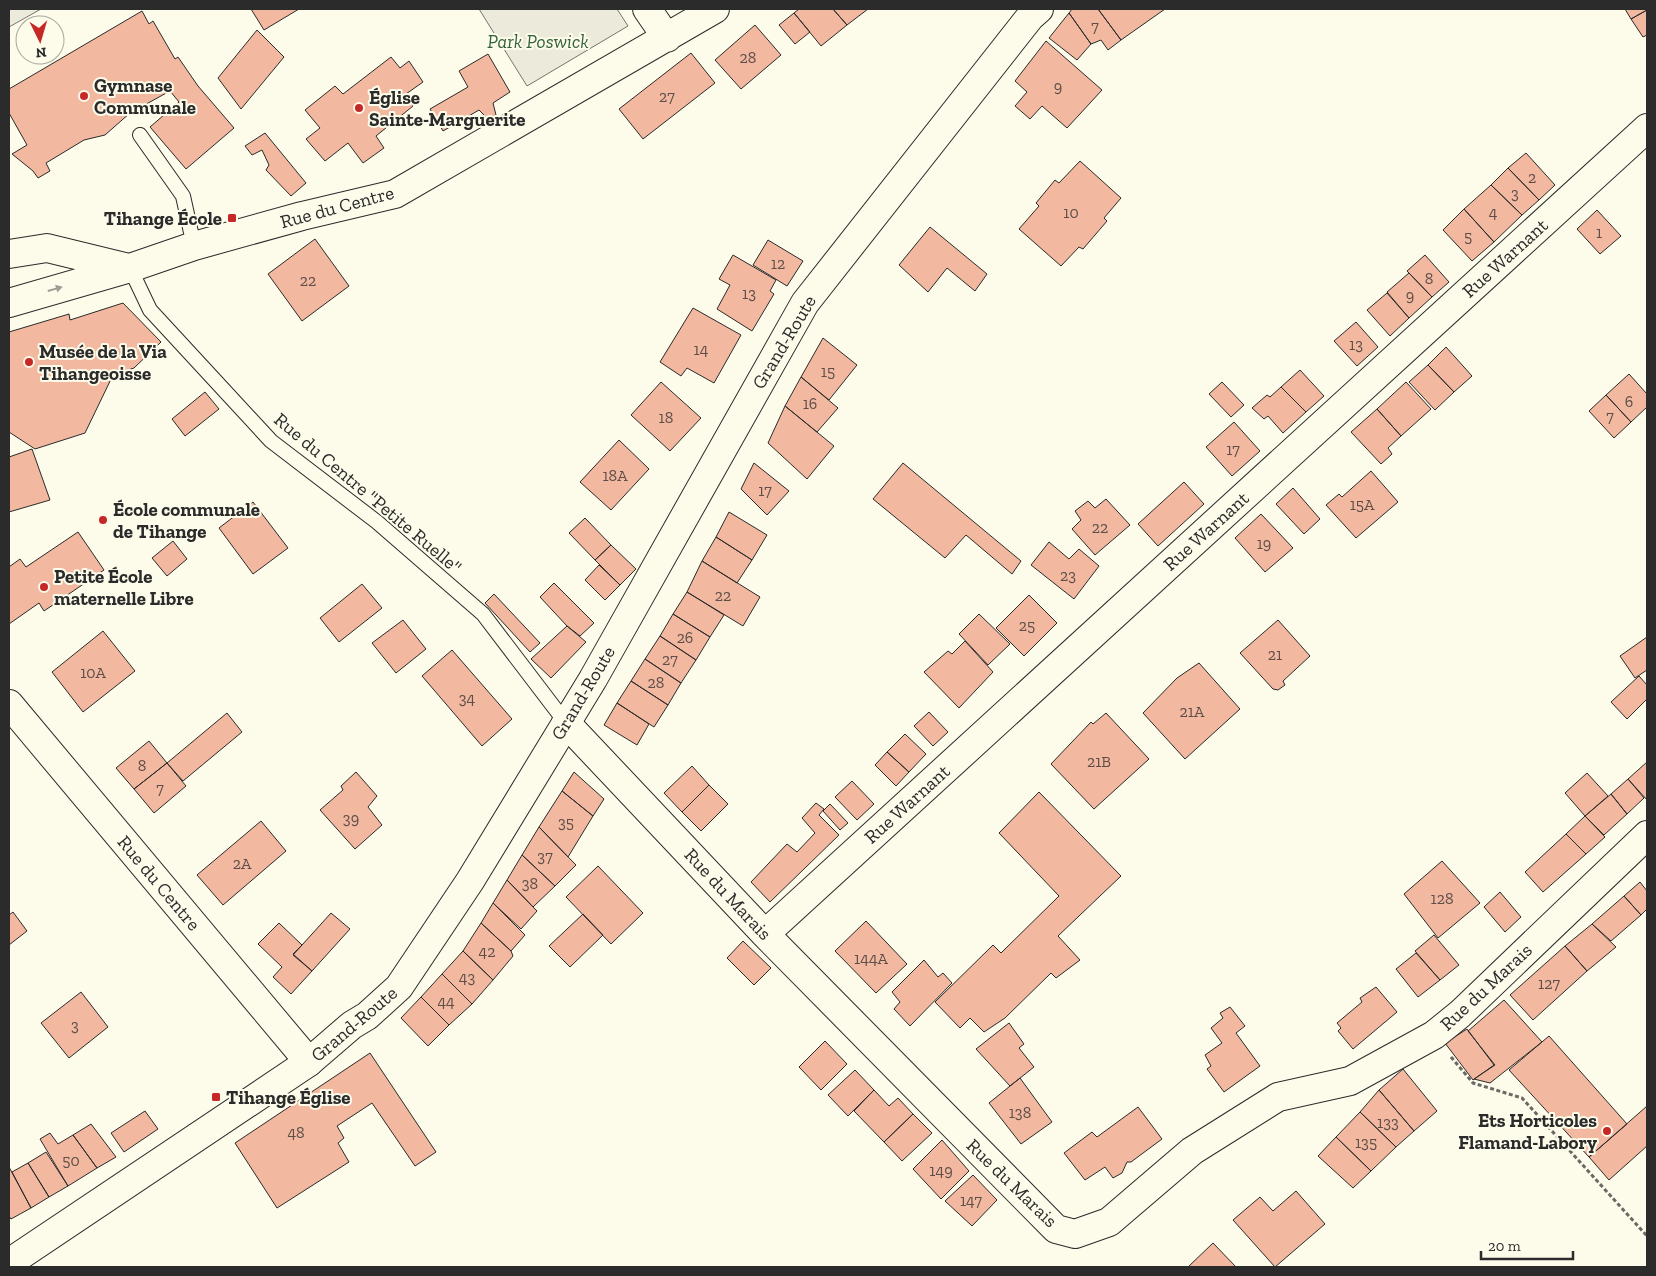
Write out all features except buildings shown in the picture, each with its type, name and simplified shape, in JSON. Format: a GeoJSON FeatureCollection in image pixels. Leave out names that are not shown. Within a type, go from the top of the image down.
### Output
{"type":"FeatureCollection","features":[{"type":"Feature","properties":{"kind":"street"},"geometry":{"type":"LineString","coordinates":[[647,9],[667,38]]}},
{"type":"Feature","properties":{"kind":"street","name":"Rue du Centre"},"geometry":{"type":"LineString","coordinates":[[9,304],[130,268],[194,246],[302,216],[395,194],[715,9]]}},
{"type":"Feature","properties":{"kind":"street","name":"Grand-Route"},"geometry":{"type":"LineString","coordinates":[[9,1262],[309,1062],[399,987],[470,881],[593,679],[804,304],[1030,17],[1039,9]]}},
{"type":"Feature","properties":{"kind":"street","name":"Rue Warnant"},"geometry":{"type":"LineString","coordinates":[[765,934],[1647,128]]}},
{"type":"Feature","properties":{"kind":"street"},"geometry":{"type":"LineString","coordinates":[[9,254],[47,248],[130,268]]}},
{"type":"Feature","properties":{"kind":"street","name":"Rue du Centre"},"geometry":{"type":"LineString","coordinates":[[9,704],[309,1062]]}},
{"type":"Feature","properties":{"kind":"street","name":"Rue du Marais"},"geometry":{"type":"LineString","coordinates":[[566,723],[765,934],[1056,1229],[1075,1234],[1109,1222],[1192,1151],[1278,1097],[1350,1081],[1434,1035],[1460,1014],[1647,835]]}},
{"type":"Feature","properties":{"kind":"lane"},"geometry":{"type":"LineString","coordinates":[[140,134],[183,196],[194,246]]}},
{"type":"Feature","properties":{"kind":"lane","name":"Rue du Centre \"Petite Ruelle\""},"geometry":{"type":"LineString","coordinates":[[130,268],[150,310],[271,441],[377,522],[483,614],[566,723]]}},
{"type":"Feature","properties":{"kind":"path"},"geometry":{"type":"LineString","coordinates":[[1434,1035],[1473,1083],[1522,1098],[1647,1236]]}},
{"type":"Feature","properties":{"kind":"green space"},"geometry":{"type":"Polygon","coordinates":[[[9,9],[41,9],[30,15],[15,15],[15,24],[9,27],[9,9]]]}},
{"type":"Feature","properties":{"kind":"green space","name":"Park Poswick"},"geometry":{"type":"Polygon","coordinates":[[[479,9],[617,9],[628,26],[527,86],[479,9]]]}},
{"type":"Feature","properties":{"kind":"place","name":"Gymnase Communale"},"geometry":{"type":"Point","coordinates":[84,96]}},
{"type":"Feature","properties":{"kind":"place","name":"Église Sainte-Marguerite"},"geometry":{"type":"Point","coordinates":[359,108]}},
{"type":"Feature","properties":{"kind":"place","name":"Tihange École"},"geometry":{"type":"Point","coordinates":[232,218]}},
{"type":"Feature","properties":{"kind":"place","name":"Musée de la Via Tihangeoisse"},"geometry":{"type":"Point","coordinates":[29,362]}},
{"type":"Feature","properties":{"kind":"place","name":"École communale de Tihange"},"geometry":{"type":"Point","coordinates":[103,520]}},
{"type":"Feature","properties":{"kind":"place","name":"Petite École maternelle Libre"},"geometry":{"type":"Point","coordinates":[44,587]}},
{"type":"Feature","properties":{"kind":"place","name":"Tihange Église"},"geometry":{"type":"Point","coordinates":[216,1097]}},
{"type":"Feature","properties":{"kind":"place","name":"Ets Horticoles Flamand-Labory"},"geometry":{"type":"Point","coordinates":[1607,1131]}}]}
